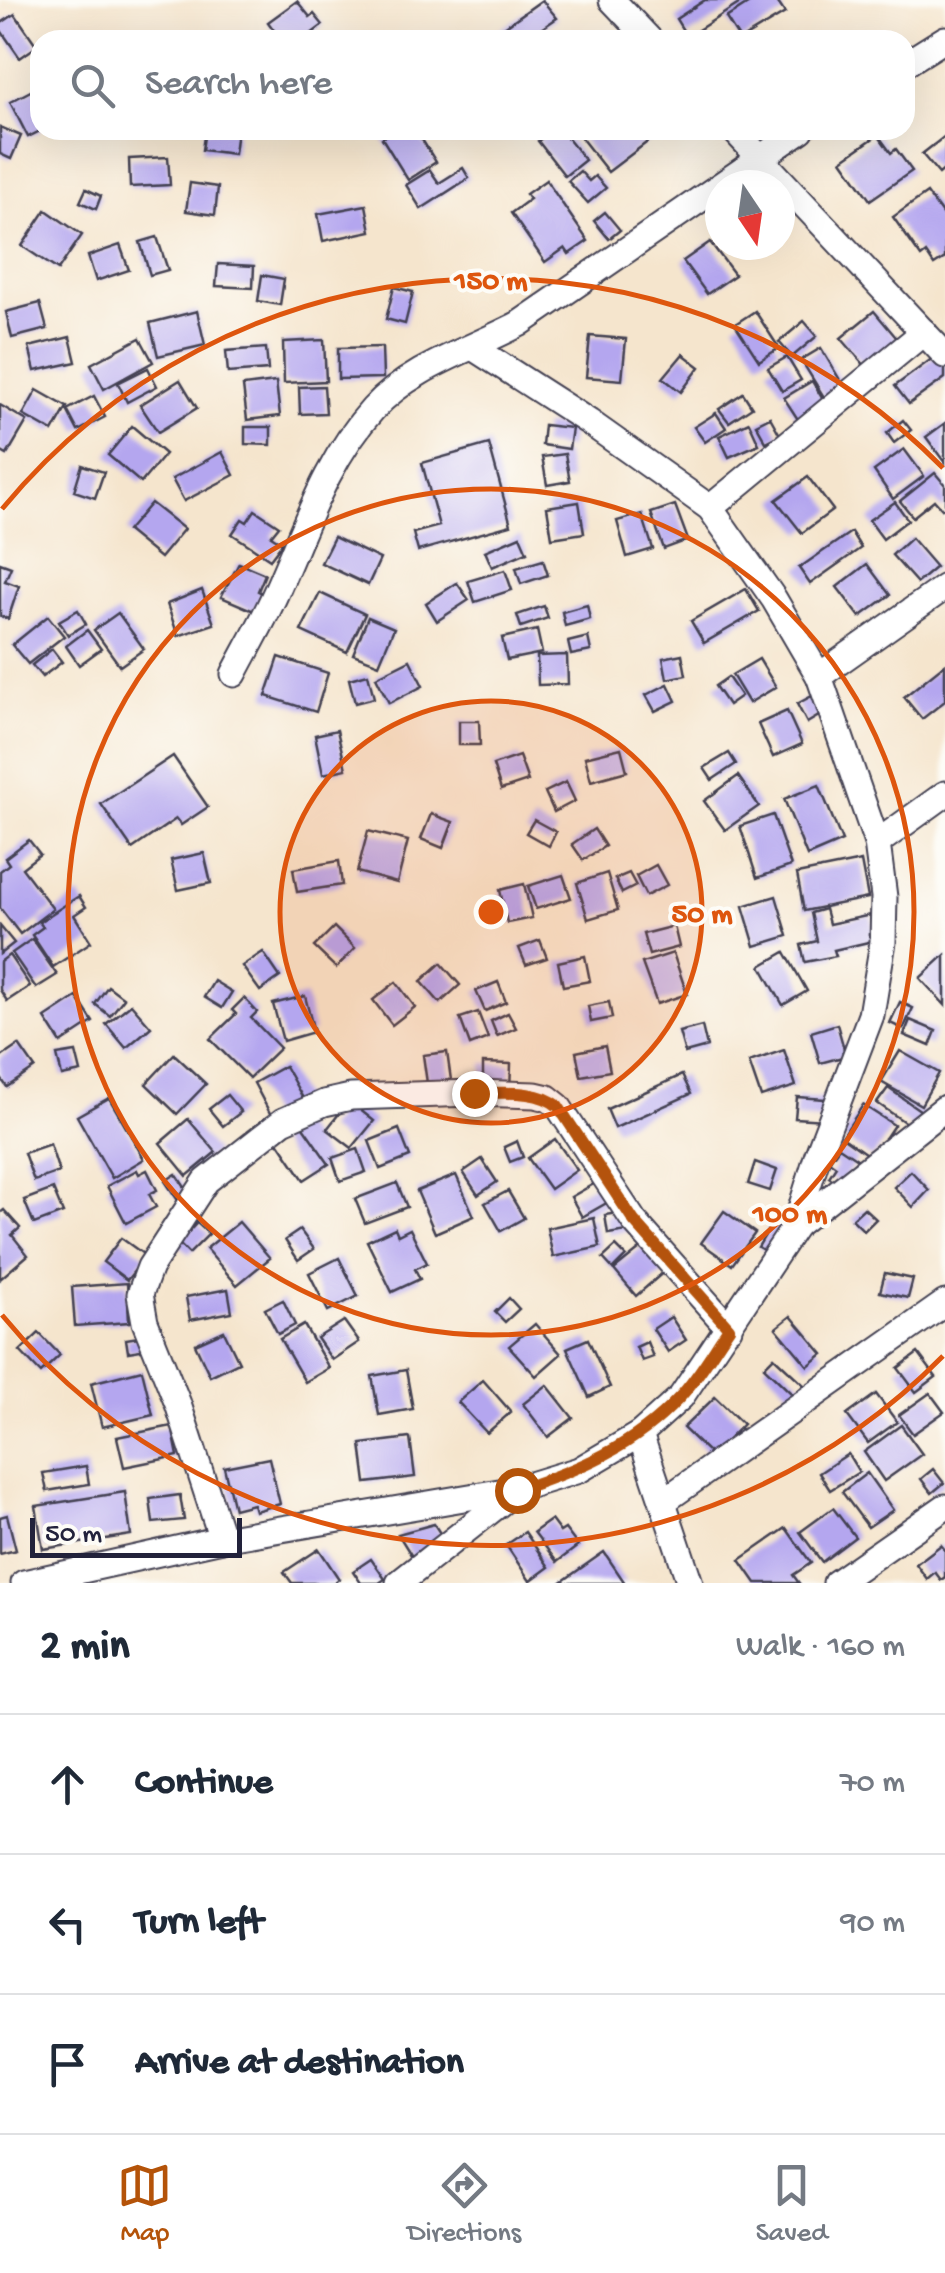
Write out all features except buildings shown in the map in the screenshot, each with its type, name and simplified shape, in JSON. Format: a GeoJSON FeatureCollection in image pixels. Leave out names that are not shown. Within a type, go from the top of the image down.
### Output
{"type":"FeatureCollection","features":[{"type":"Feature","properties":{"kind":"street"},"geometry":{"type":"LineString","coordinates":[[612,0],[640,30]]}},
{"type":"Feature","properties":{"kind":"street"},"geometry":{"type":"LineString","coordinates":[[915,58],[945,38]]}},
{"type":"Feature","properties":{"kind":"street"},"geometry":{"type":"LineString","coordinates":[[743,140],[945,355]]}},
{"type":"Feature","properties":{"kind":"street"},"geometry":{"type":"LineString","coordinates":[[234,674],[335,460],[374,407],[424,368],[474,348],[518,324],[785,140]]}},
{"type":"Feature","properties":{"kind":"street"},"geometry":{"type":"LineString","coordinates":[[710,508],[924,332]]}},
{"type":"Feature","properties":{"kind":"street"},"geometry":{"type":"LineString","coordinates":[[24,1583],[222,1539],[517,1490],[579,1470],[640,1434],[680,1397],[796,1225],[817,1157],[871,1015],[884,942],[884,897],[877,843],[819,676],[774,599],[710,508],[589,422],[474,348]]}},
{"type":"Feature","properties":{"kind":"street"},"geometry":{"type":"LineString","coordinates":[[819,676],[945,587]]}},
{"type":"Feature","properties":{"kind":"street"},"geometry":{"type":"LineString","coordinates":[[877,843],[945,794]]}},
{"type":"Feature","properties":{"kind":"street"},"geometry":{"type":"LineString","coordinates":[[222,1539],[178,1404],[144,1322],[140,1294],[150,1267],[206,1182],[283,1122],[324,1103],[351,1097],[474,1093],[548,1098],[558,1106],[634,1221],[729,1328]]}},
{"type":"Feature","properties":{"kind":"street"},"geometry":{"type":"LineString","coordinates":[[796,1225],[945,1108]]}},
{"type":"Feature","properties":{"kind":"street"},"geometry":{"type":"LineString","coordinates":[[664,1501],[945,1303]]}},
{"type":"Feature","properties":{"kind":"street"},"geometry":{"type":"LineString","coordinates":[[640,1434],[664,1501],[684,1580]]}},
{"type":"Feature","properties":{"kind":"street"},"geometry":{"type":"LineString","coordinates":[[398,1583],[517,1490]]}},
{"type":"Feature","properties":{"kind":"street"},"geometry":{"type":"LineString","coordinates":[[836,1583],[945,1507]]}},
{"type":"Feature","properties":{"kind":"route"},"geometry":{"type":"LineString","coordinates":[[474,1093],[534,1094],[558,1106],[634,1221],[729,1328],[680,1397],[640,1434],[579,1470],[517,1490]]}}]}
